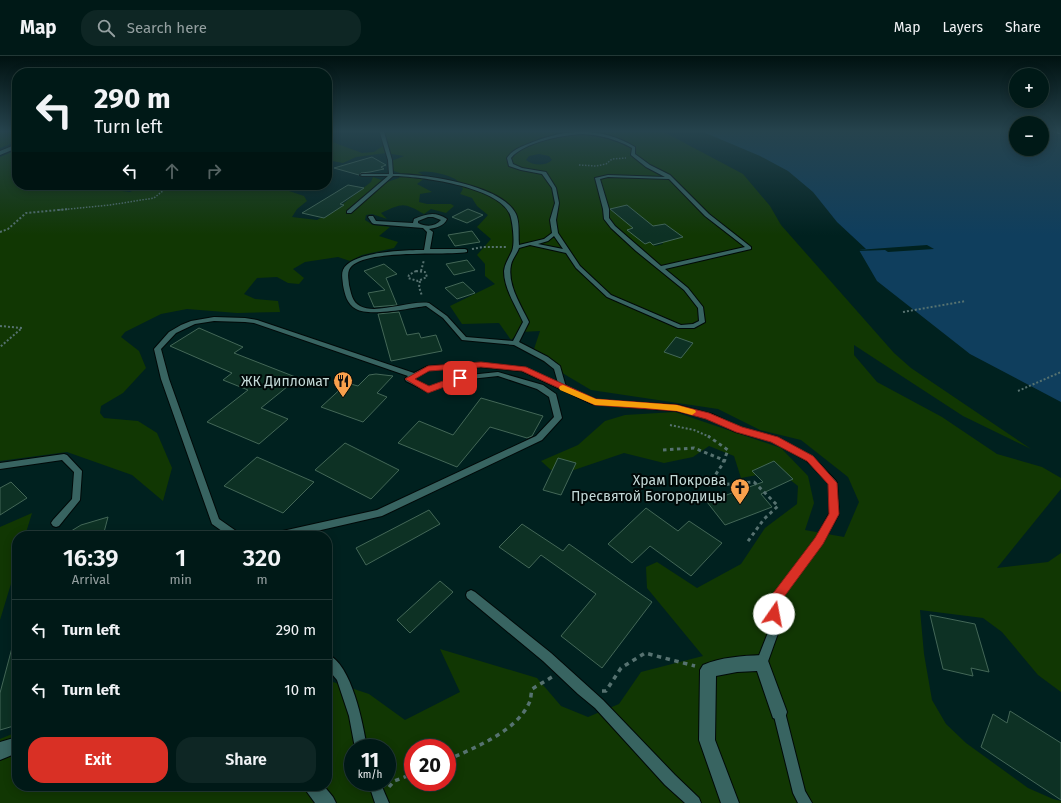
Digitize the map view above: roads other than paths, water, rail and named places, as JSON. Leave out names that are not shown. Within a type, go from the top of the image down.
[{"type":"street","points":[[730,803],[707,740],[708,670],[737,664],[762,663],[779,712]]},
{"type":"street","points":[[0,751],[12,747]]},
{"type":"street","points":[[317,791],[327,803]]},
{"type":"lane","points":[[390,166],[391,176]]},
{"type":"lane","points":[[513,166],[521,170],[544,173],[554,188],[557,203],[553,220],[555,233],[578,267],[609,296],[680,327],[694,326],[702,322],[701,308],[686,289],[638,250],[606,218],[606,209],[597,178],[608,176],[670,178]]},
{"type":"lane","points":[[648,166],[670,178],[708,214],[749,248],[660,268]]},
{"type":"lane","points":[[362,176],[411,176],[448,181],[495,197],[506,203],[513,214],[516,247],[515,252],[508,263],[507,278],[526,322],[515,343]]},
{"type":"lane","points":[[349,212],[391,176]]},
{"type":"lane","points":[[419,226],[416,223],[416,220],[420,217],[434,215],[444,219],[444,222],[440,225],[425,228]]},
{"type":"lane","points":[[371,217],[374,222],[384,224],[406,223],[425,228],[430,232],[427,251]]},
{"type":"lane","points":[[516,247],[546,240],[555,233]]},
{"type":"lane","points":[[532,244],[568,252]]},
{"type":"lane","points":[[465,250],[375,255],[356,261],[347,267],[344,276],[348,287],[349,299],[358,308],[374,311],[427,304],[445,317],[464,339],[515,343],[546,360],[557,368],[563,388]]},
{"type":"lane","points":[[229,531],[215,521],[156,349],[174,332],[198,321],[232,318],[255,321],[414,376]]},
{"type":"lane","points":[[305,531],[379,513],[539,438],[558,418],[553,396],[540,387],[498,374],[460,378],[428,390],[409,379],[428,368],[481,365],[523,369],[595,402],[677,408],[709,416],[739,430],[774,439],[810,458],[832,483],[834,514],[819,541],[772,603],[776,625],[762,663]]},
{"type":"lane","points":[[0,466],[64,457],[78,471],[76,500],[56,523]]},
{"type":"lane","points":[[472,595],[547,657],[599,704],[670,780],[694,803]]},
{"type":"lane","points":[[332,665],[342,677],[355,716],[359,739]]},
{"type":"lane","points":[[779,712],[799,793],[805,803]]},
{"type":"water","points":[[778,166],[1061,166],[1061,402],[970,354],[877,281],[859,250],[866,249],[837,222],[813,192],[788,171]]},
{"type":"place","name":"ЖК Дипломат","points":[[343,398]]},
{"type":"place","name":"Храм Покрова Пресвятой Богородицы","points":[[740,505]]}]
